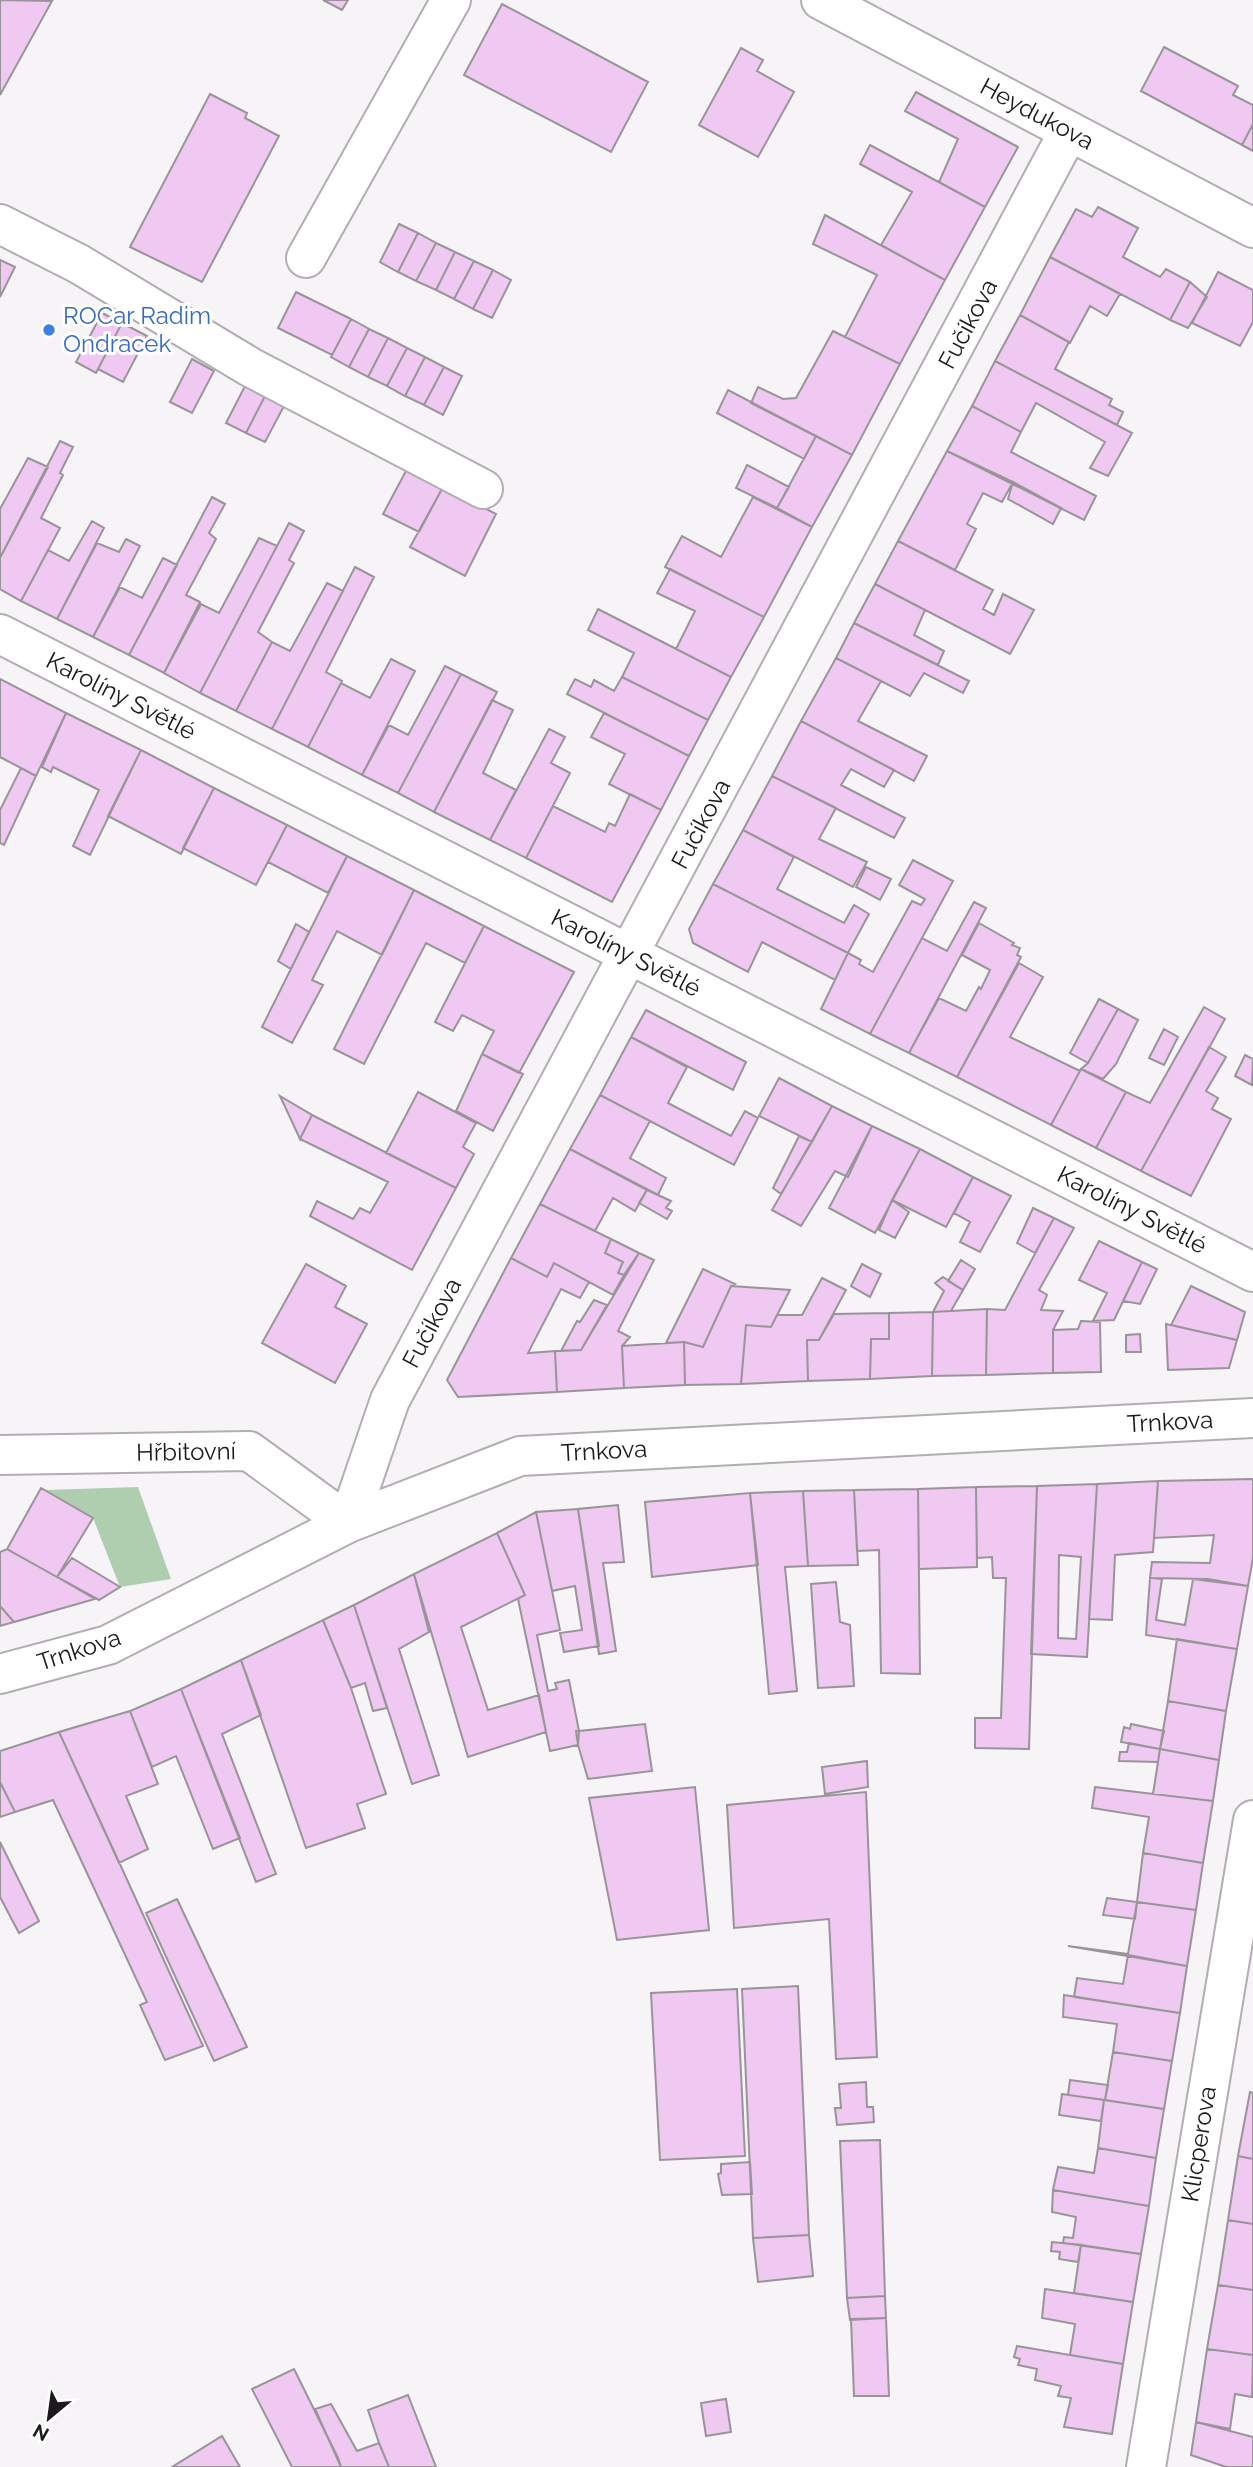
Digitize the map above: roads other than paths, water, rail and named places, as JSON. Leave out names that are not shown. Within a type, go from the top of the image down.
[{"type":"street","points":[[306,258],[451,0]]},
{"type":"street","name":"Heydukova","points":[[821,0],[1253,228]]},
{"type":"street","name":"Fučíkova","points":[[348,1523],[390,1400],[631,955],[1069,131]]},
{"type":"street","points":[[0,224],[79,264],[250,367],[483,489]]},
{"type":"street","name":"Karolíny Světlé","points":[[0,634],[1253,1272]]},
{"type":"street","name":"Trnkova","points":[[0,1675],[108,1645],[348,1523],[520,1455],[1253,1418]]},
{"type":"street","name":"Hřbitovní","points":[[0,1455],[249,1451],[348,1523]]},
{"type":"street","name":"Klicperova","points":[[1146,2467],[1253,1820]]},
{"type":"place","name":"ROCar Radim Ondracek","points":[[49,330]]}]
